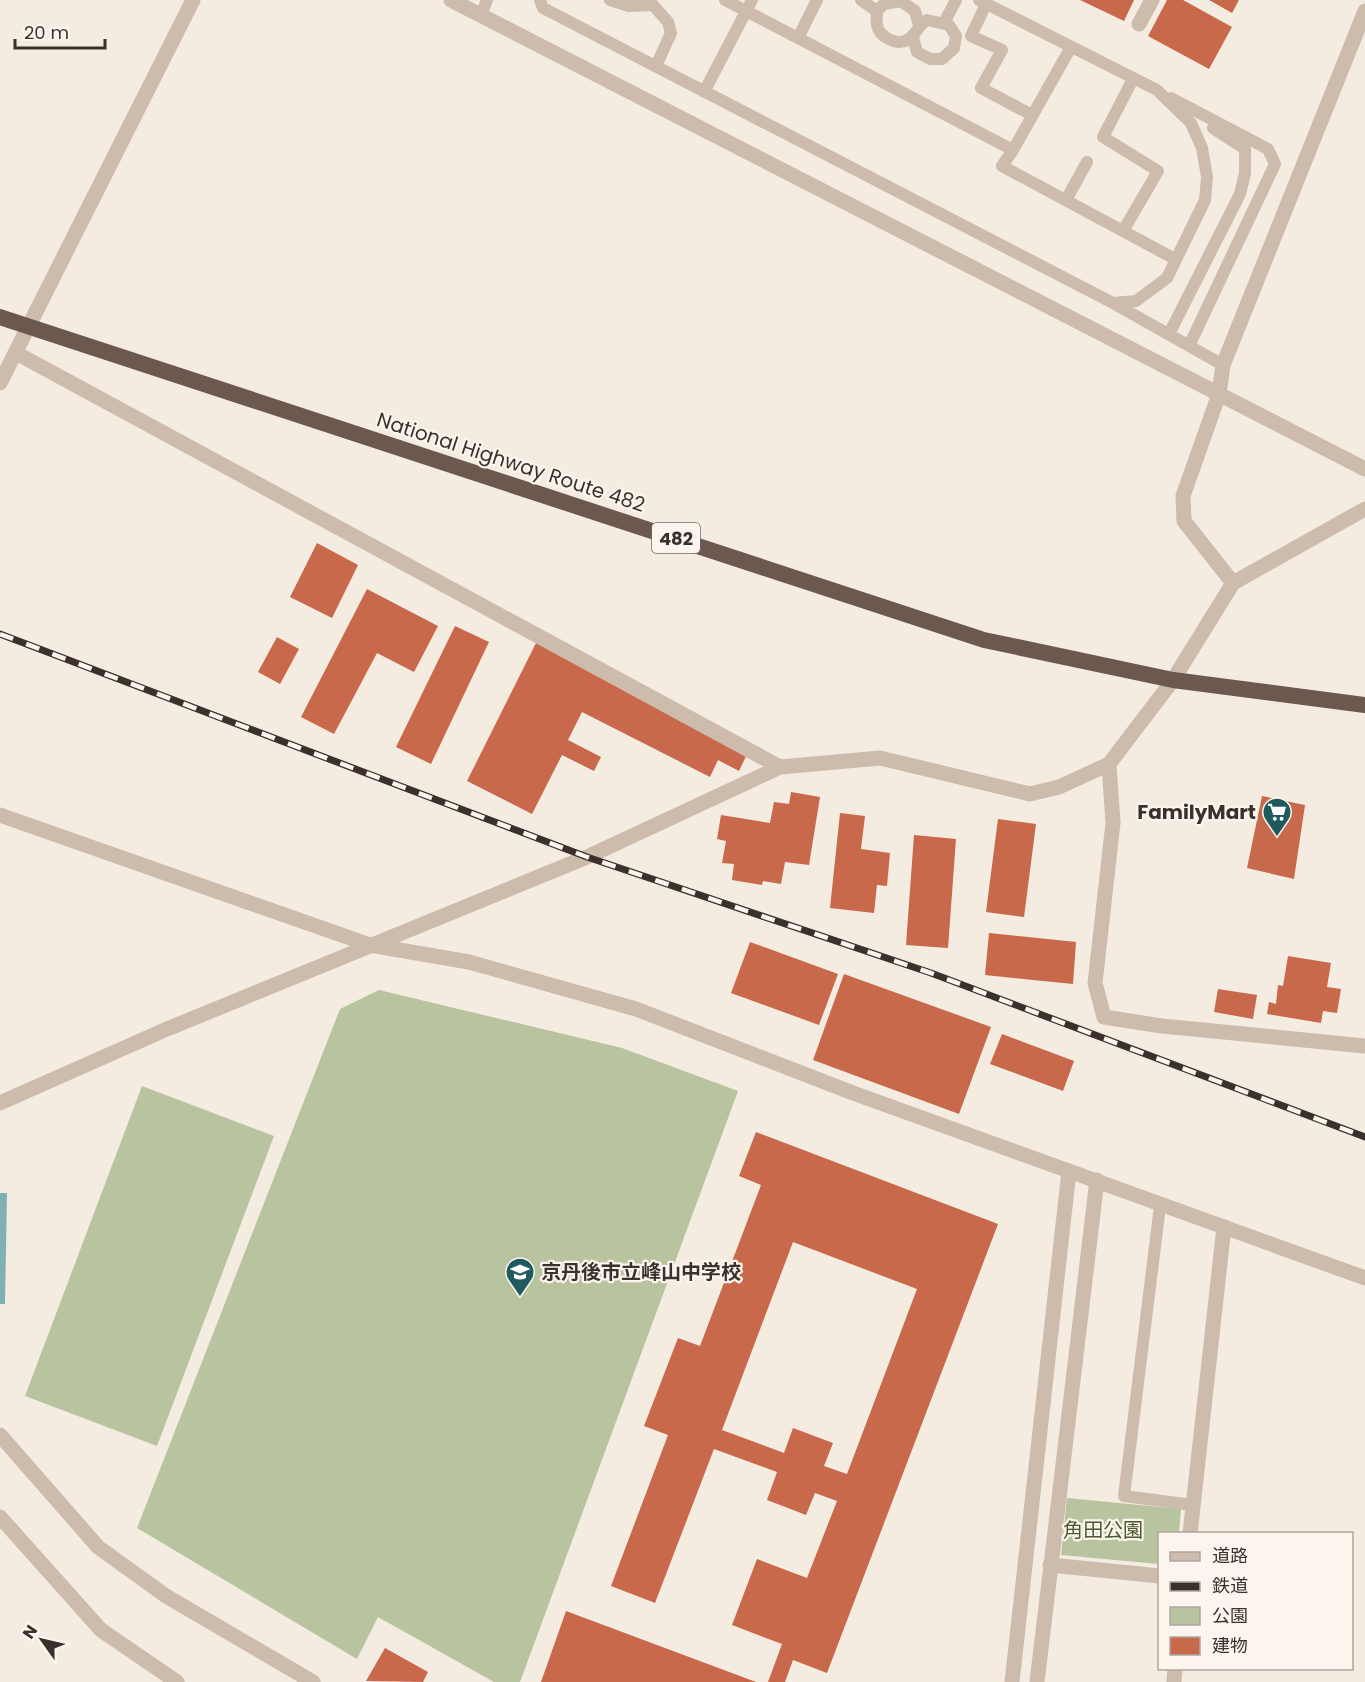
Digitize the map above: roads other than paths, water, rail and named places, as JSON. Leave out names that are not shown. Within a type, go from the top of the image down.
[{"type":"highway","name":"National Highway Route 482","points":[[0,317],[984,640],[1173,680],[1365,705]]},
{"type":"street","points":[[0,383],[193,0]]},
{"type":"street","points":[[451,0],[1365,469]]},
{"type":"street","points":[[1139,24],[1152,0]]},
{"type":"street","points":[[1233,583],[1184,521],[1183,496],[1220,394],[1223,364],[1365,11]]},
{"type":"street","points":[[16,353],[780,767]]},
{"type":"street","points":[[0,1103],[168,1029],[587,857],[780,767],[880,758],[1030,794],[1059,787],[1109,764],[1173,680],[1233,583],[1365,509]]},
{"type":"street","points":[[1109,764],[1113,823],[1095,983],[1104,1017],[1162,1026],[1365,1046]]},
{"type":"street","points":[[0,815],[370,945],[469,962],[636,1009],[853,1093],[1069,1172],[1097,1180],[1160,1206],[1365,1278]]},
{"type":"street","points":[[1011,1682],[1069,1172]]},
{"type":"street","points":[[1037,1682],[1097,1180]]},
{"type":"street","points":[[1190,1532],[1224,1227]]},
{"type":"street","points":[[0,1435],[98,1547],[166,1596],[313,1682]]},
{"type":"street","points":[[0,1517],[101,1630],[177,1682]]},
{"type":"street","points":[[1050,1564],[1158,1576]]},
{"type":"lane","points":[[481,15],[487,0]]},
{"type":"lane","points":[[540,0],[543,8],[1113,303],[1223,364]]},
{"type":"lane","points":[[610,0],[629,6],[653,5],[663,14],[671,33],[656,66]]},
{"type":"lane","points":[[725,0],[749,5],[798,38],[1013,150]]},
{"type":"lane","points":[[798,38],[817,0]]},
{"type":"lane","points":[[861,0],[877,11]]},
{"type":"lane","points":[[944,23],[956,0]]},
{"type":"lane","points":[[913,37],[917,52],[930,59],[942,59],[954,48],[956,36],[949,25],[927,20],[919,25],[913,37],[906,42],[896,42],[885,36],[876,24],[877,11],[884,4],[901,1],[915,11],[919,25]]},
{"type":"lane","points":[[1032,115],[981,88],[1002,50],[971,36],[983,2],[1268,149],[1275,164],[1190,346]]},
{"type":"lane","points":[[704,92],[749,5]]},
{"type":"lane","points":[[1071,47],[1002,166],[1175,259]]},
{"type":"lane","points":[[1123,231],[1158,171],[1103,138],[1134,79]]},
{"type":"lane","points":[[1113,303],[1136,301],[1167,278],[1205,200],[1207,177],[1202,148],[1191,123],[1157,90]]},
{"type":"lane","points":[[1157,90],[1245,149],[1245,173],[1240,194],[1168,334]]},
{"type":"lane","points":[[1066,200],[1088,162]]},
{"type":"lane","points":[[1160,1206],[1124,1496],[1193,1505]]},
{"type":"water","points":[[0,1193],[7,1193],[5,1304],[0,1304]]},
{"type":"railway","points":[[0,634],[587,857],[931,973],[1365,1137]]},
{"type":"place","name":"FamilyMart","points":[[1277,838]]},
{"type":"place","name":"京丹後市立峰山中学校","points":[[520,1298]]},
{"type":"park label","name":"角田公園","points":[[1103,1530]]}]
